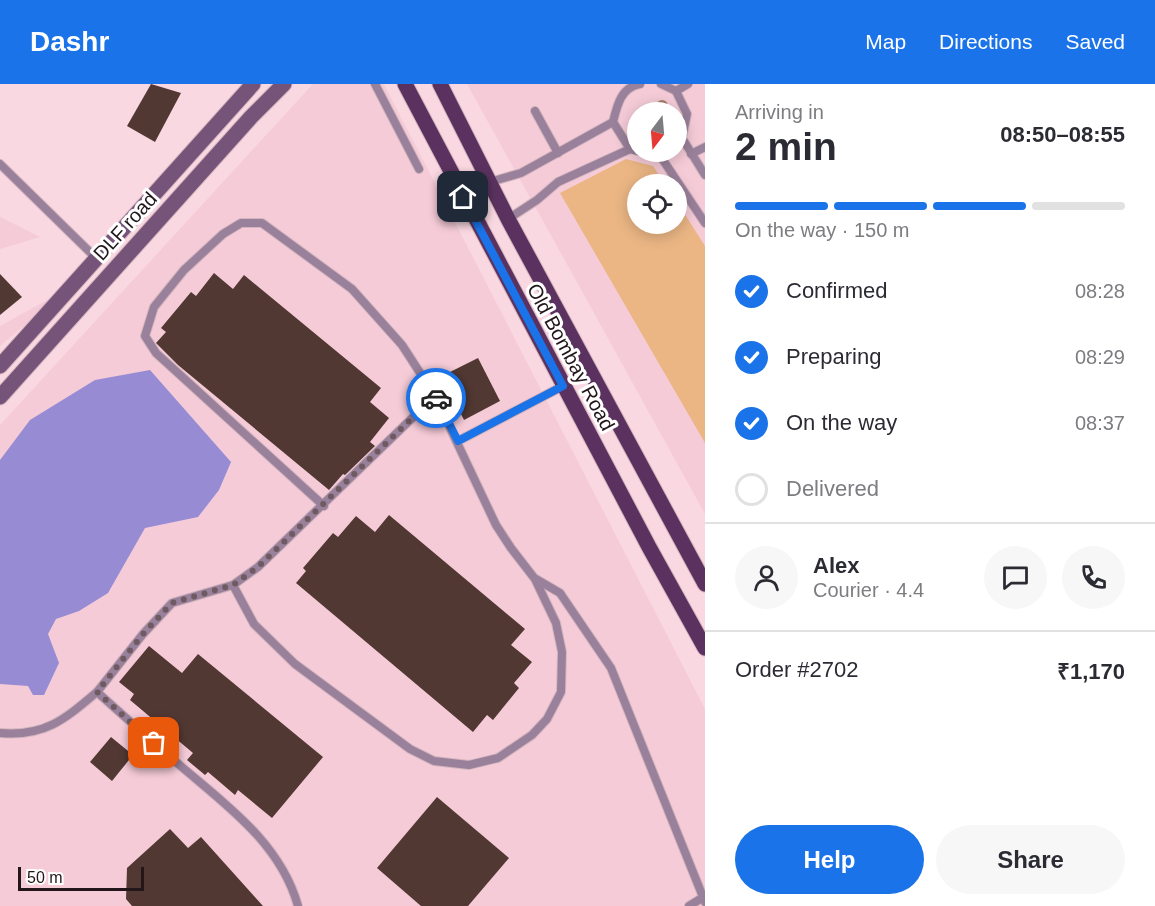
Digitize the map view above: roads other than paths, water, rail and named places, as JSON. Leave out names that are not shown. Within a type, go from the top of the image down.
[{"type":"main road","points":[[0,366],[253,84]]},
{"type":"main road","name":"DLF road","points":[[0,397],[250,117],[284,84]]},
{"type":"main road","name":"Old Bombay Road","points":[[405,84],[563,386],[705,648]]},
{"type":"main road","name":"Old Bombay Road","points":[[440,84],[508,219],[705,584]]},
{"type":"lane","points":[[375,84],[419,169]]},
{"type":"lane","points":[[627,140],[614,122],[618,100],[634,85],[640,84]]},
{"type":"lane","points":[[661,84],[676,91],[681,102]]},
{"type":"lane","points":[[676,91],[688,84]]},
{"type":"lane","points":[[535,111],[558,153]]},
{"type":"lane","points":[[490,182],[521,173],[614,122]]},
{"type":"lane","points":[[692,154],[705,147]]},
{"type":"lane","points":[[687,149],[705,175]]},
{"type":"lane","points":[[508,219],[537,200],[558,182],[627,153]]},
{"type":"lane","points":[[667,162],[705,223]]},
{"type":"lane","points":[[0,164],[96,258]]},
{"type":"lane","points":[[233,585],[255,624],[295,664],[410,748],[434,761],[469,765],[498,758],[532,735],[547,719],[561,692],[562,652],[556,623],[535,579],[496,525],[435,396],[402,345],[352,289],[262,223],[241,223],[223,234],[184,270],[154,307],[145,336],[156,353],[324,506]]},
{"type":"lane","points":[[458,441],[563,386]]},
{"type":"lane","points":[[0,733],[49,729],[72,714],[97,692],[143,634],[172,603],[233,585],[274,554],[435,396]]},
{"type":"lane","points":[[535,579],[560,593],[611,668],[704,900],[689,906]]},
{"type":"lane","points":[[97,692],[248,824],[271,850],[294,892],[298,906]]}]
